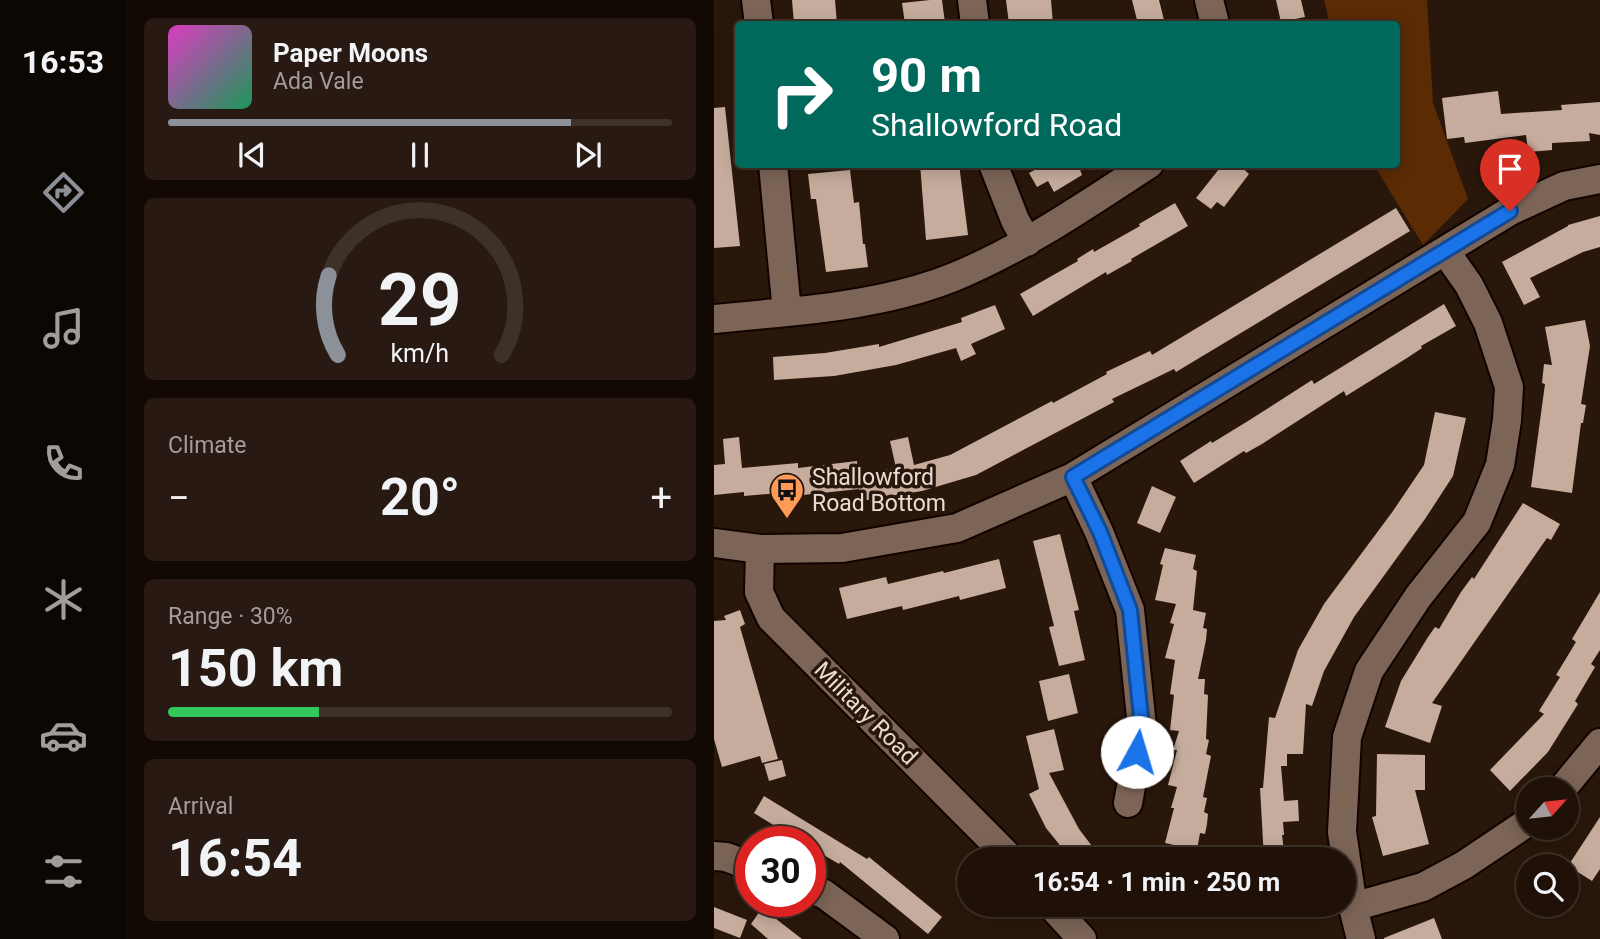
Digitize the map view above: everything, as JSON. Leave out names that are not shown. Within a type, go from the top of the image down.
[{"type":"street","points":[[756,0],[759,21]]},
{"type":"street","points":[[972,0],[975,21]]},
{"type":"street","points":[[1209,0],[1213,21]]},
{"type":"street","points":[[773,168],[787,312]]},
{"type":"street","points":[[995,168],[1015,220],[1027,242]]},
{"type":"street","points":[[714,319],[825,308],[904,292],[953,277],[1027,242],[1143,168]]},
{"type":"street","points":[[714,543],[760,549],[842,548],[957,528],[1073,477],[1510,211],[1564,186],[1600,179]]},
{"type":"street","points":[[1344,847],[1342,832],[1347,737],[1369,671],[1418,597],[1477,522],[1500,465],[1509,387],[1488,323],[1469,285],[1445,251]]},
{"type":"street","points":[[1073,477],[1100,532],[1130,610],[1142,727],[1128,803]]},
{"type":"street","name":"Military Road","points":[[760,549],[759,592],[771,618],[999,847]]},
{"type":"street","points":[[1572,777],[1600,743]]},
{"type":"street","points":[[1356,905],[1423,887],[1464,865],[1516,830]]},
{"type":"street","points":[[714,856],[735,860]]},
{"type":"street","points":[[826,895],[885,939]]},
{"type":"street","points":[[1062,917],[1082,939]]},
{"type":"street","points":[[1356,917],[1361,939]]},
{"type":"shaded area","points":[[1324,0],[1427,0],[1433,103],[1468,199],[1423,245],[1376,168],[1400,168],[1400,21],[1329,21]]},
{"type":"building","points":[[792,0],[835,0],[837,21],[794,21]]},
{"type":"building","points":[[942,0],[945,21],[905,21],[902,3]]},
{"type":"building","points":[[1006,0],[1051,0],[1053,21],[1009,21]]},
{"type":"building","points":[[1132,0],[1159,0],[1164,21],[1137,21]]},
{"type":"building","points":[[1276,0],[1301,0],[1305,17],[1281,21]]},
{"type":"building","points":[[1498,91],[1501,114],[1562,110],[1561,105],[1600,102],[1600,135],[1589,133],[1590,141],[1552,143],[1552,150],[1528,152],[1526,135],[1465,143],[1464,137],[1447,139],[1442,98]]},
{"type":"building","points":[[725,107],[740,246],[714,248],[714,108]]},
{"type":"building","points":[[920,168],[960,168],[968,235],[926,240]]},
{"type":"building","points":[[1038,168],[1079,168],[1082,175],[1054,192],[1048,181],[1037,187],[1029,173]]},
{"type":"building","points":[[1220,168],[1242,168],[1249,174],[1224,207],[1217,202],[1211,209],[1196,198]]},
{"type":"building","points":[[850,170],[854,203],[859,202],[868,267],[826,272],[816,199],[811,199],[808,174]]},
{"type":"building","points":[[1175,203],[1188,226],[1131,259],[1132,261],[1107,275],[1106,272],[1033,316],[1020,294],[1078,261],[1077,259],[1093,249],[1094,252],[1140,226],[1139,224]]},
{"type":"building","points":[[1396,208],[1410,231],[1176,372],[1174,369],[1112,399],[1114,402],[976,475],[922,491],[861,501],[859,489],[803,495],[802,491],[744,496],[744,492],[714,495],[714,465],[725,464],[723,439],[739,437],[742,468],[798,463],[798,468],[857,461],[858,474],[896,468],[890,441],[908,437],[914,465],[950,455],[1052,401],[1053,403],[1107,374],[1106,372],[1150,351],[1152,355]]},
{"type":"building","points":[[1600,216],[1600,247],[1583,252],[1530,278],[1540,297],[1524,305],[1502,262],[1568,225]]},
{"type":"building","points":[[1444,304],[1456,326],[1346,396],[1344,391],[1262,444],[1246,453],[1244,451],[1194,483],[1180,461],[1312,380],[1314,384]]},
{"type":"building","points":[[995,305],[1005,329],[971,344],[976,354],[961,361],[956,348],[896,365],[834,376],[774,380],[773,357],[825,353],[879,344],[879,347],[962,322],[961,318]]},
{"type":"building","points":[[1585,320],[1590,346],[1581,404],[1586,405],[1581,423],[1572,493],[1531,487],[1545,384],[1542,383],[1544,364],[1552,365],[1545,327]]},
{"type":"building","points":[[1435,412],[1466,418],[1453,476],[1354,617],[1324,671],[1312,706],[1306,704],[1303,754],[1287,754],[1287,766],[1281,766],[1284,801],[1298,800],[1299,821],[1283,822],[1284,847],[1263,847],[1260,788],[1263,788],[1269,717],[1275,718],[1298,650],[1324,604],[1424,465]]},
{"type":"building","points":[[1152,486],[1176,497],[1160,533],[1137,523]]},
{"type":"building","points":[[1523,503],[1560,524],[1551,540],[1547,538],[1432,703],[1442,706],[1430,743],[1385,727],[1401,681],[1428,637],[1435,627],[1439,629],[1461,592],[1472,577],[1474,579]]},
{"type":"building","points":[[1060,534],[1079,610],[1074,611],[1085,660],[1059,666],[1049,627],[1054,626],[1033,541]]},
{"type":"building","points":[[1165,548],[1196,555],[1193,569],[1197,571],[1193,610],[1206,613],[1203,628],[1207,629],[1206,640],[1198,679],[1205,679],[1204,694],[1208,695],[1206,739],[1209,740],[1206,754],[1211,756],[1203,797],[1207,798],[1204,812],[1208,814],[1207,824],[1205,834],[1200,833],[1198,847],[1165,843],[1177,787],[1168,785],[1179,731],[1170,730],[1174,695],[1170,694],[1175,660],[1165,658],[1176,604],[1155,600],[1163,565],[1160,564]]},
{"type":"building","points":[[999,559],[1006,588],[960,600],[959,596],[903,610],[902,606],[847,619],[839,588],[886,577],[888,584]]},
{"type":"building","points":[[1600,592],[1600,650],[1591,664],[1595,667],[1575,701],[1578,704],[1548,752],[1524,777],[1516,777],[1516,785],[1510,791],[1490,770],[1544,714],[1539,711],[1560,677],[1556,675],[1576,642],[1572,639]]},
{"type":"building","points":[[740,610],[745,624],[740,627],[778,759],[762,763],[760,756],[722,767],[714,739],[714,621],[726,620],[724,616]]},
{"type":"building","points":[[1069,674],[1078,713],[1048,721],[1039,681]]},
{"type":"building","points":[[1054,729],[1064,770],[1049,773],[1079,829],[1093,847],[1061,847],[1046,828],[1029,794],[1039,789],[1026,736]]},
{"type":"building","points":[[1377,754],[1425,755],[1425,790],[1415,790],[1429,844],[1383,856],[1372,817],[1376,816]]},
{"type":"building","points":[[782,760],[786,776],[769,781],[764,764]]},
{"type":"building","points":[[764,796],[813,826],[775,826],[754,813]]},
{"type":"building","points":[[1600,817],[1600,869],[1592,881],[1579,873],[1579,854],[1576,854]]},
{"type":"building","points":[[826,834],[867,859],[869,857],[942,917],[928,934],[840,862],[839,864],[826,856]]},
{"type":"building","points":[[714,907],[747,920],[740,938],[714,928]]},
{"type":"building","points":[[756,917],[774,917],[802,939],[768,939],[751,924]]},
{"type":"building","points":[[1434,918],[1442,939],[1384,939],[1384,938]]},
{"type":"place","name":"Shallowford Road Bottom","points":[[787,520]]},
{"type":"route","points":[[1137,752],[1142,727],[1130,610],[1100,532],[1073,477],[1510,211]]}]
